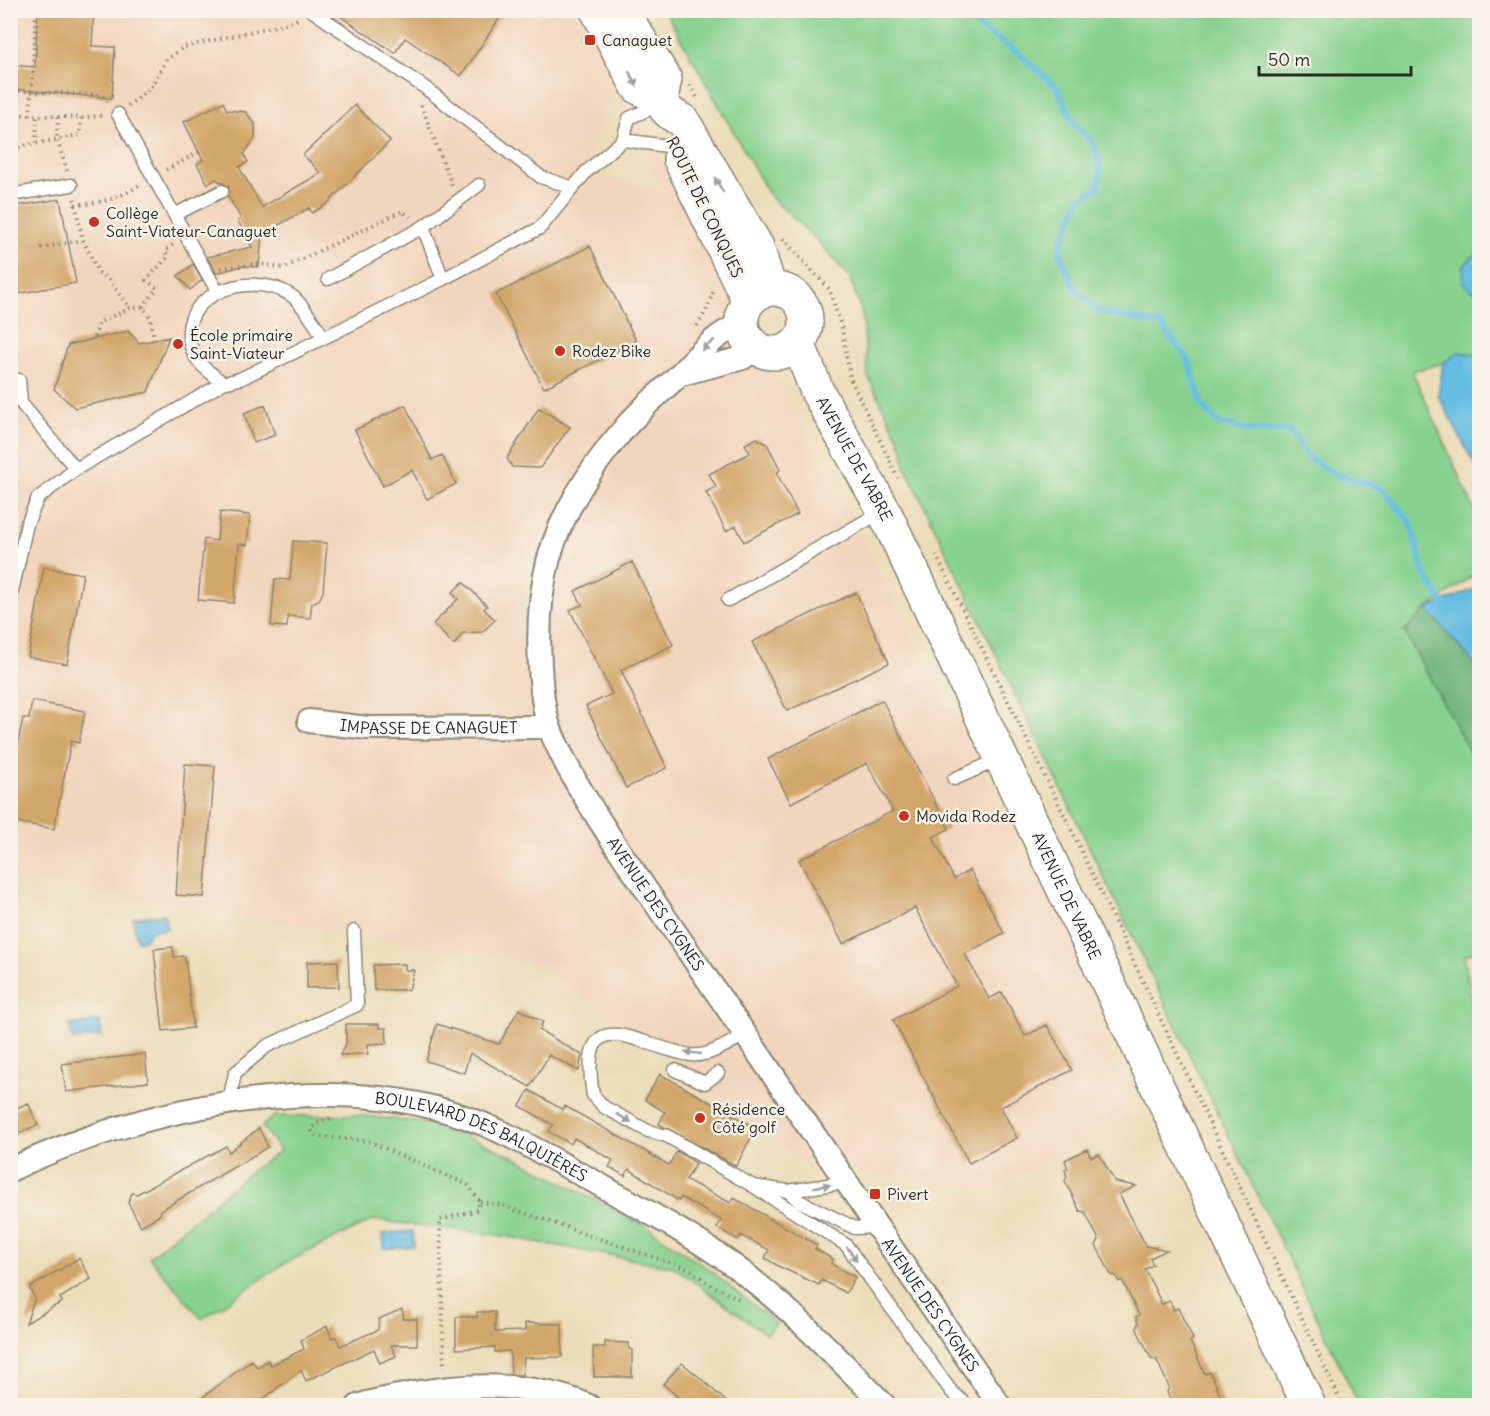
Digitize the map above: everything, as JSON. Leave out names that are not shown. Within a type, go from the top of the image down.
[{"type":"main road","name":"ROUTE DE CONQUES","points":[[597,10],[638,87],[683,122],[757,247],[765,327]]},
{"type":"main road","name":"ROUTE DE CONQUES","points":[[621,10],[665,79],[665,123],[765,327]]},
{"type":"main road","name":"AVENUE DE VABRE","points":[[765,327],[817,391],[884,511],[1309,1406]]},
{"type":"street","name":"AVENUE DES CYGNES","points":[[765,327],[730,328],[701,351],[681,374],[645,405],[611,444],[566,514],[549,558],[538,636],[541,677],[549,726],[572,777],[606,831],[1000,1406]]},
{"type":"street","name":"AVENUE DES CYGNES","points":[[681,374],[743,358],[765,327]]},
{"type":"street","name":"IMPASSE DE CANAGUET","points":[[309,721],[368,728],[549,726]]},
{"type":"street","name":"BOULEVARD DES BALQUIÈRES","points":[[10,1170],[69,1143],[140,1120],[229,1102],[333,1097],[382,1099],[464,1117],[507,1135],[689,1234],[739,1269],[814,1336],[885,1406]]},
{"type":"street","points":[[358,1406],[444,1387],[515,1387],[575,1399],[590,1406]]},
{"type":"lane","points":[[306,14],[424,87],[541,177],[573,188]]},
{"type":"lane","points":[[10,600],[27,524],[38,498],[76,470],[223,383],[240,379],[323,336],[443,279],[540,228],[586,172],[623,140],[629,118],[664,105]]},
{"type":"lane","points":[[118,114],[176,214],[217,291]]},
{"type":"lane","points":[[623,140],[675,147]]},
{"type":"lane","points":[[10,195],[71,185]]},
{"type":"lane","points":[[328,279],[423,226],[479,185]]},
{"type":"lane","points":[[176,214],[222,191]]},
{"type":"lane","points":[[423,226],[443,279]]},
{"type":"lane","points":[[223,383],[196,359],[189,332],[194,313],[217,291],[249,284],[261,284],[278,289],[294,297],[323,336]]},
{"type":"lane","points":[[20,380],[21,403],[76,470]]},
{"type":"lane","points":[[728,600],[884,511]]},
{"type":"lane","points":[[954,779],[1001,759]]},
{"type":"lane","points":[[229,1102],[235,1072],[267,1046],[357,1005],[354,931]]},
{"type":"lane","points":[[746,1034],[707,1054],[690,1055],[623,1034],[610,1035],[600,1040],[590,1054],[593,1095],[604,1107],[648,1131],[667,1136],[753,1186],[846,1245],[951,1390],[968,1406]]},
{"type":"lane","points":[[675,1070],[705,1083],[718,1072]]},
{"type":"lane","points":[[753,1186],[788,1191],[847,1182]]},
{"type":"lane","points":[[788,1191],[799,1201],[855,1228],[878,1227]]},
{"type":"path","points":[[30,115],[36,10]]},
{"type":"path","points":[[81,118],[80,135],[18,147],[10,117],[30,115],[81,118],[118,114],[150,88],[167,59],[183,47],[293,22],[306,14]]},
{"type":"path","points":[[424,87],[419,99],[458,201]]},
{"type":"path","points":[[13,91],[101,95],[118,114]]},
{"type":"path","points":[[36,143],[37,116]]},
{"type":"path","points":[[58,117],[57,139],[71,185],[82,240],[98,272],[109,280],[130,308]]},
{"type":"path","points":[[207,274],[226,266],[259,264],[284,268],[402,211],[423,226]]},
{"type":"path","points":[[94,337],[100,322],[130,308],[143,307],[157,288],[146,280],[168,256],[165,251],[188,237]]},
{"type":"path","points":[[41,248],[82,240]]},
{"type":"path","points":[[691,335],[706,311],[714,287]]},
{"type":"path","points":[[143,307],[150,317],[154,338]]},
{"type":"path","points":[[314,1125],[311,1130],[316,1136],[368,1141],[468,1185],[480,1202],[501,1204],[691,1270],[709,1284],[748,1305]]},
{"type":"path","points":[[444,1387],[440,1220],[477,1210],[480,1202]]},
{"type":"shaded area","points":[[10,11],[579,11],[726,280],[1073,943],[1131,1118],[988,1191],[807,1165],[540,964],[11,878]],"holes":[[[613,90],[662,191],[586,172]]]},
{"type":"green space","points":[[665,11],[1479,11],[1479,355],[1459,352],[1443,363],[1412,371],[1479,520],[1479,571],[1427,609],[1404,631],[1479,769],[1479,949],[1464,956],[1480,1047],[1479,1405],[1359,1405],[904,464],[903,448],[868,376],[862,313],[850,278],[817,240],[770,196]]},
{"type":"green space","points":[[1427,609],[1479,669],[1479,769],[1404,631]]},
{"type":"green space","points":[[359,1115],[441,1125],[510,1155],[644,1225],[707,1268],[776,1323],[766,1334],[674,1267],[498,1235],[373,1220],[285,1263],[202,1319],[149,1257],[254,1169],[280,1151],[262,1126],[275,1116]]},
{"type":"water","points":[[1479,252],[1479,292],[1472,291],[1463,282],[1464,265]]},
{"type":"water","points":[[1459,352],[1479,355],[1479,473],[1438,395],[1443,363]]},
{"type":"water","points":[[1479,587],[1479,669],[1427,609]]},
{"type":"water","points":[[164,914],[167,929],[152,931],[144,940],[137,941],[133,918]]},
{"type":"water","points":[[100,1021],[102,1036],[72,1040],[70,1025]]},
{"type":"water","points":[[413,1231],[414,1246],[384,1249],[383,1234]]},
{"type":"building","points":[[38,10],[94,10],[92,46],[115,47],[112,98],[10,89],[10,65],[35,67]]},
{"type":"building","points":[[331,10],[505,10],[461,76],[405,38],[395,53]]},
{"type":"building","points":[[223,102],[227,110],[246,112],[255,124],[255,138],[244,154],[248,162],[239,167],[262,207],[321,173],[303,155],[355,105],[390,141],[326,205],[312,213],[309,208],[262,234],[259,267],[242,266],[216,273],[207,257],[252,247],[238,221],[241,219],[228,196],[229,187],[216,179],[208,184],[197,164],[203,160],[184,122]]},
{"type":"building","points":[[60,199],[76,283],[10,295],[10,207]]},
{"type":"building","points":[[590,246],[636,341],[544,388],[496,294]]},
{"type":"building","points":[[193,264],[202,280],[190,290],[178,276]]},
{"type":"building","points":[[128,331],[139,343],[169,337],[148,392],[75,408],[54,389],[68,345]]},
{"type":"building","points":[[265,405],[275,435],[254,443],[244,413]]},
{"type":"building","points":[[405,405],[432,460],[442,455],[456,484],[427,499],[412,470],[383,486],[355,430]]},
{"type":"building","points":[[539,408],[570,427],[540,468],[512,467],[507,458]]},
{"type":"building","points":[[757,438],[767,444],[780,469],[777,474],[798,514],[744,542],[736,526],[726,531],[706,492],[716,487],[709,474],[750,453],[745,444]]},
{"type":"building","points":[[220,512],[250,515],[247,545],[239,544],[234,603],[198,600],[204,539],[217,541]]},
{"type":"building","points":[[293,541],[327,543],[323,592],[319,600],[312,603],[310,618],[288,616],[287,627],[271,626],[275,579],[290,580]]},
{"type":"building","points":[[632,562],[673,645],[621,670],[667,768],[626,788],[586,706],[612,694],[570,610],[582,605],[575,591]]},
{"type":"building","points":[[44,567],[83,574],[67,664],[28,657]]},
{"type":"building","points":[[463,582],[487,606],[484,609],[495,620],[482,632],[463,633],[454,645],[433,624],[458,599],[452,593]]},
{"type":"building","points":[[856,592],[889,663],[787,711],[752,642]]},
{"type":"building","points":[[882,700],[949,829],[933,837],[954,879],[970,870],[1004,933],[965,954],[989,999],[1002,992],[1025,1036],[1047,1025],[1072,1070],[1001,1107],[1017,1138],[969,1163],[893,1020],[957,986],[915,908],[843,944],[799,860],[893,811],[867,763],[791,803],[768,759]]},
{"type":"building","points":[[32,701],[85,711],[79,743],[71,741],[54,829],[10,821],[10,780],[23,718],[29,719]]},
{"type":"building","points":[[185,764],[215,766],[204,897],[176,895]]},
{"type":"building","points":[[173,947],[174,957],[185,956],[193,1028],[163,1031],[154,949]]},
{"type":"building","points":[[338,961],[339,987],[307,988],[307,962]]},
{"type":"building","points":[[405,964],[405,970],[414,970],[409,990],[374,990],[373,965]]},
{"type":"building","points":[[519,1009],[543,1022],[539,1030],[582,1055],[579,1071],[549,1055],[530,1087],[470,1053],[464,1073],[426,1061],[437,1024],[499,1044]]},
{"type":"building","points":[[346,1024],[379,1024],[379,1028],[386,1028],[387,1043],[368,1044],[368,1054],[340,1055],[346,1044]]},
{"type":"building","points":[[145,1054],[148,1082],[66,1092],[62,1064]]},
{"type":"building","name":"Résidence Côté golf","points":[[660,1074],[756,1128],[736,1166],[659,1124],[665,1112],[645,1100]]},
{"type":"building","points":[[529,1090],[563,1110],[565,1106],[669,1165],[677,1151],[696,1163],[686,1180],[731,1203],[734,1198],[817,1245],[815,1249],[833,1259],[831,1264],[855,1277],[846,1293],[822,1280],[819,1285],[780,1267],[765,1258],[769,1250],[741,1235],[738,1240],[717,1228],[721,1220],[681,1197],[679,1201],[629,1169],[625,1176],[609,1167],[613,1160],[574,1138],[571,1144],[549,1132],[553,1125],[520,1106]]},
{"type":"building","points":[[28,1103],[38,1125],[10,1137],[10,1111]]},
{"type":"building","points":[[259,1128],[268,1147],[161,1210],[160,1215],[141,1226],[128,1203],[132,1193],[137,1194],[226,1146],[229,1152]]},
{"type":"building","points":[[1087,1149],[1091,1157],[1099,1154],[1115,1182],[1136,1186],[1119,1194],[1146,1246],[1167,1250],[1150,1258],[1153,1265],[1145,1269],[1162,1304],[1170,1301],[1174,1310],[1178,1308],[1193,1339],[1190,1341],[1205,1374],[1210,1372],[1225,1406],[1173,1406],[1167,1392],[1169,1387],[1160,1367],[1156,1359],[1151,1358],[1136,1328],[1138,1323],[1136,1317],[1139,1315],[1122,1280],[1119,1282],[1116,1276],[1111,1275],[1096,1245],[1099,1240],[1085,1212],[1080,1211],[1065,1181],[1067,1176],[1065,1170],[1068,1169],[1065,1160]]},
{"type":"building","points":[[79,1258],[91,1279],[60,1298],[62,1302],[26,1323],[35,1298],[29,1288]]},
{"type":"building","points":[[402,1309],[404,1319],[417,1319],[417,1345],[391,1345],[396,1356],[380,1363],[374,1349],[306,1381],[301,1370],[254,1406],[191,1406],[252,1360],[257,1367],[268,1360],[271,1365],[304,1349],[301,1340],[327,1326],[332,1338],[336,1337],[340,1346],[378,1330],[379,1319]]},
{"type":"building","points":[[477,1312],[495,1312],[495,1332],[525,1331],[525,1323],[562,1324],[562,1357],[524,1358],[522,1375],[511,1374],[510,1351],[495,1352],[495,1347],[456,1349],[456,1317],[477,1317]]},
{"type":"building","points":[[605,1342],[629,1343],[629,1349],[632,1350],[632,1377],[594,1377],[593,1347],[605,1347]]},
{"type":"building","points":[[682,1363],[731,1406],[673,1406],[679,1398],[663,1384]]},
{"type":"waterway","points":[[985,10],[979,16],[978,26],[1020,54],[1058,89],[1074,123],[1094,144],[1100,164],[1099,188],[1080,198],[1059,250],[1074,287],[1098,311],[1161,325],[1188,359],[1202,405],[1218,423],[1253,430],[1291,431],[1309,458],[1335,474],[1382,488],[1411,523],[1424,573],[1443,603],[1450,607]]},
{"type":"waterway","points":[[1480,966],[1474,971],[1480,986]]},
{"type":"place","name":"Canaguet","points":[[590,40]]},
{"type":"place","name":"Collège Saint-Viateur-Canaguet","points":[[94,222]]},
{"type":"place","name":"École primaire Saint-Viateur","points":[[178,344]]},
{"type":"place","name":"Rodez Bike","points":[[560,351]]},
{"type":"place","name":"Movida Rodez","points":[[904,816]]},
{"type":"place","name":"Résidence Côté golf","points":[[700,1118]]},
{"type":"place","name":"Pivert","points":[[875,1194]]}]
